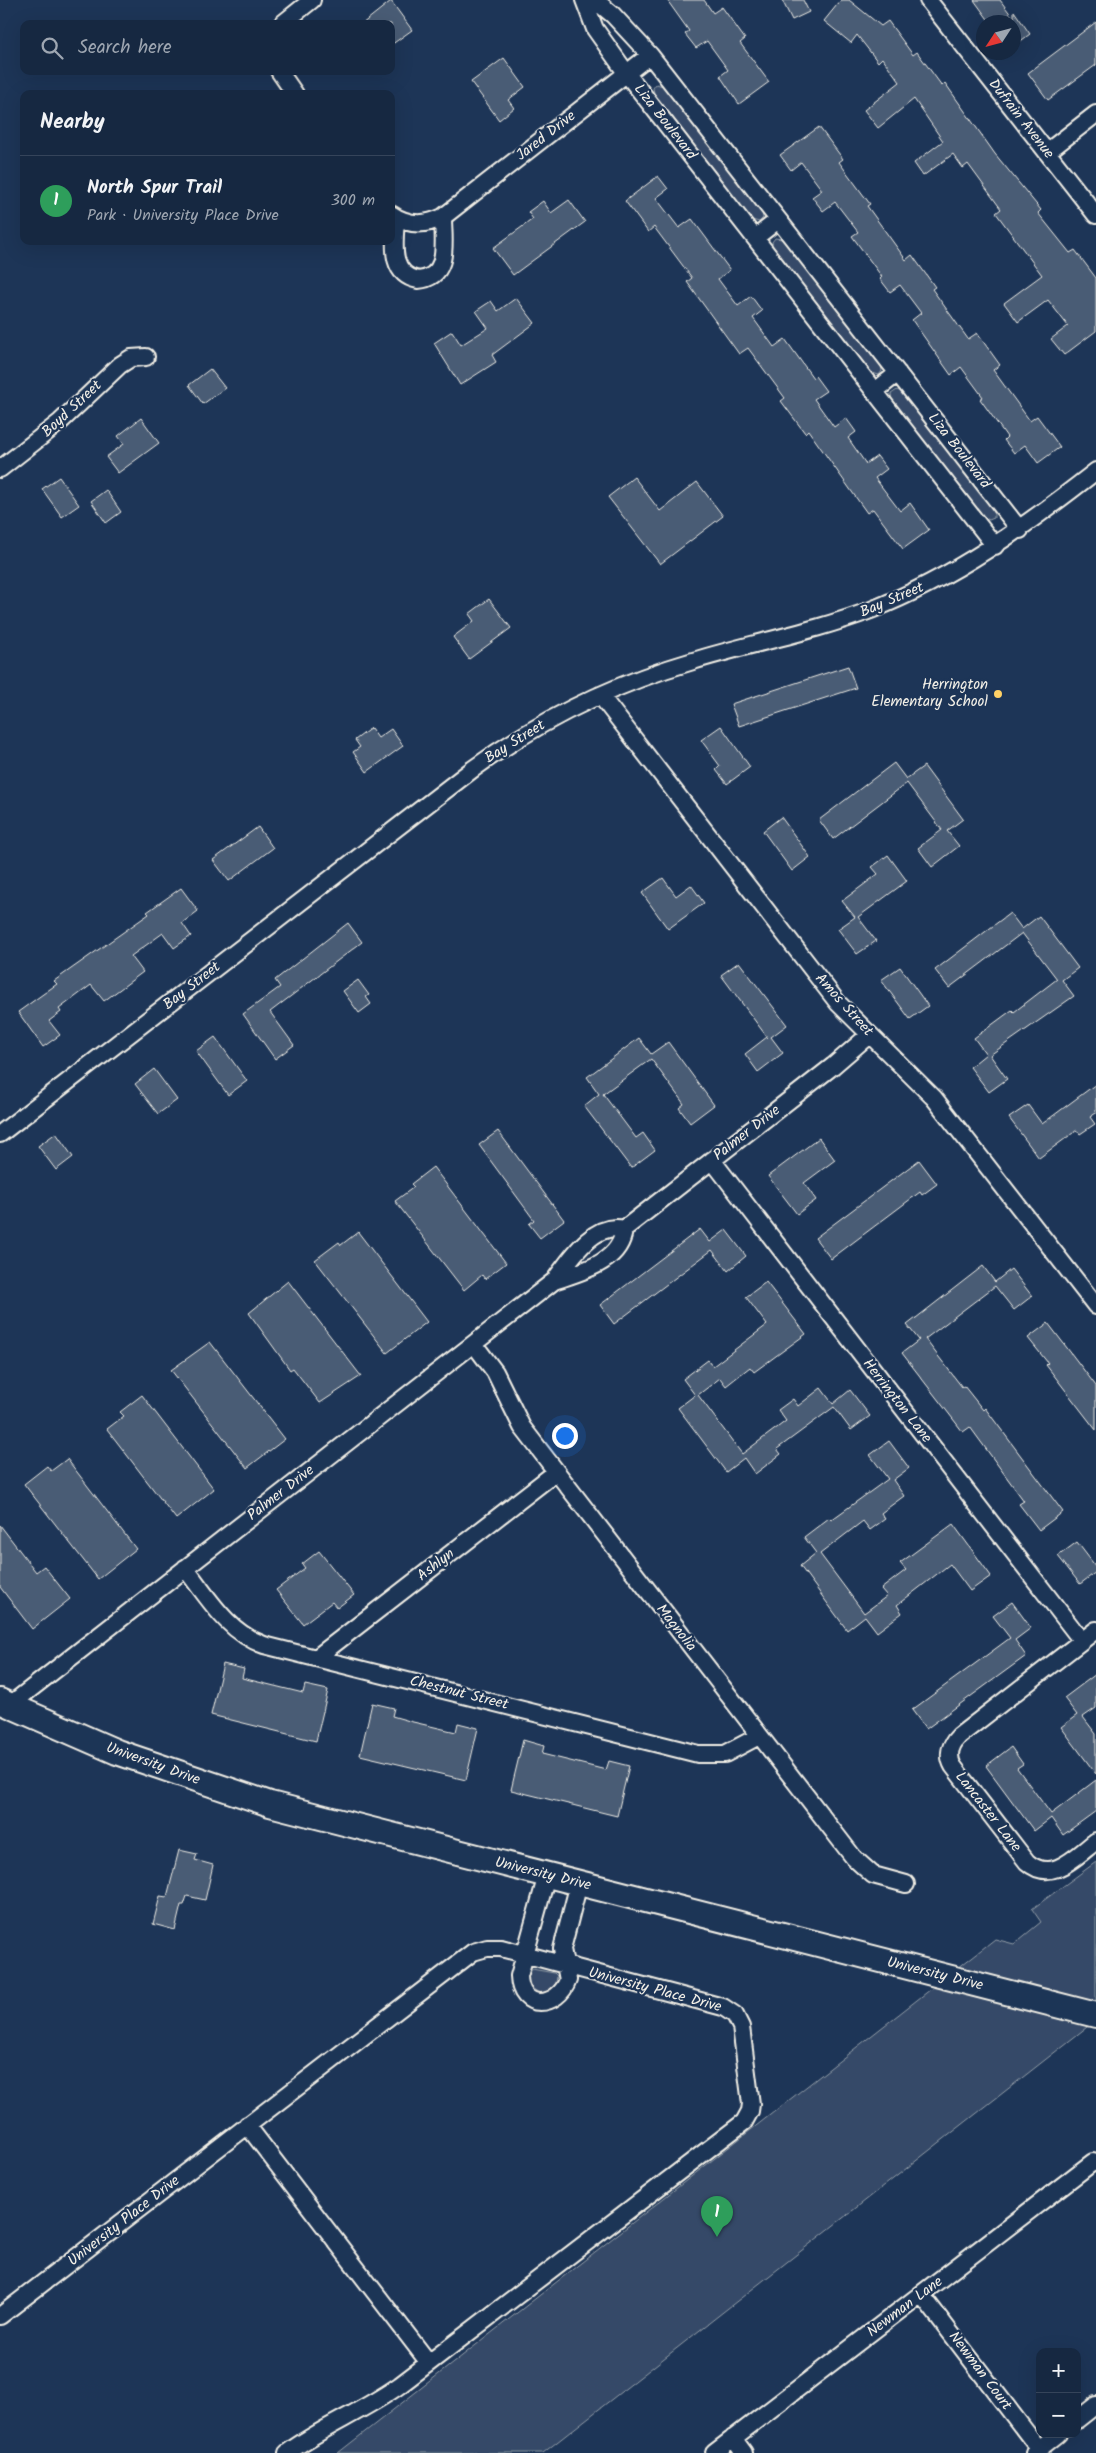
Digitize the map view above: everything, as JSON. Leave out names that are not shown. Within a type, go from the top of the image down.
[{"type":"main road","name":"University Drive","points":[[5,1703],[117,1752],[228,1791],[313,1816],[1096,2015]]},
{"type":"street","points":[[287,20],[312,0]]},
{"type":"street","name":"Liza Boulevard","points":[[584,0],[595,29],[627,74],[995,546]]},
{"type":"street","name":"Liza Boulevard","points":[[595,0],[613,15],[650,55],[1020,530]]},
{"type":"street","name":"Dufrain Avenue","points":[[928,0],[1096,215]]},
{"type":"street","name":"Jared Drive","points":[[395,216],[419,224],[443,217],[650,55]]},
{"type":"street","points":[[281,75],[292,90]]},
{"type":"street","points":[[1047,152],[1096,114]]},
{"type":"street","name":"Jared Drive","points":[[395,238],[396,261],[402,273],[418,280],[435,274],[442,264],[443,217]]},
{"type":"street","points":[[755,238],[778,220]]},
{"type":"street","name":"Boyd Street","points":[[0,469],[60,422],[120,365],[131,358],[146,357]]},
{"type":"street","points":[[875,391],[898,373]]},
{"type":"street","name":"Bay Street","points":[[0,1134],[473,769],[540,725],[600,695],[685,663],[829,625],[865,612],[933,582],[1020,530],[1096,471]]},
{"type":"street","name":"Amos Street","points":[[600,695],[838,1003],[869,1035],[904,1065],[934,1098],[1096,1306]]},
{"type":"street","name":"Palmer Drive","points":[[554,1282],[588,1270],[599,1263],[620,1245],[624,1229],[834,1066],[869,1035]]},
{"type":"street","name":"Herrington Lane","points":[[712,1160],[1082,1641]]},
{"type":"street","name":"Palmer Drive","points":[[5,1703],[185,1568],[554,1282],[575,1252],[595,1236],[608,1229],[624,1229]]},
{"type":"street","name":"Magnolia","points":[[474,1344],[495,1372],[518,1423],[859,1865],[881,1878],[906,1884]]},
{"type":"street","name":"Ashlyn","points":[[316,1658],[556,1472]]},
{"type":"street","name":"Chestnut Street","points":[[185,1568],[226,1621],[244,1636],[264,1645],[698,1754],[725,1754],[759,1736]]},
{"type":"street","name":"Lancaster Lane","points":[[1096,1630],[956,1739],[951,1746],[950,1758],[953,1766],[1027,1862],[1035,1868],[1048,1871],[1061,1868],[1096,1841]]},
{"type":"street","points":[[547,1875],[519,1972],[520,1984],[535,2003],[546,2002],[565,1987],[568,1980],[562,1949],[579,1883]]},
{"type":"street","name":"University Place Drive","points":[[0,2316],[470,1954],[492,1948],[525,1955],[723,2007],[732,2013],[741,2027],[750,2111],[739,2127],[371,2405],[317,2434],[287,2453]]},
{"type":"street","points":[[247,2125],[429,2363]]},
{"type":"street","name":"Newman Lane","points":[[714,2453],[1093,2162],[1096,2163]]},
{"type":"street","name":"Newman Court","points":[[921,2294],[1036,2451]]},
{"type":"street","points":[[1081,2417],[1096,2405]]},
{"type":"street","points":[[733,2438],[744,2453]]},
{"type":"street","points":[[1036,2451],[1053,2438]]},
{"type":"shaded area","points":[[656,84],[663,86],[762,213],[763,218],[759,222],[752,220],[654,93],[653,88]]},
{"type":"shaded area","points":[[775,238],[782,239],[881,366],[882,371],[879,375],[872,373],[773,247],[772,242]]},
{"type":"shaded area","points":[[897,390],[902,392],[994,510],[994,518],[989,520],[984,517],[892,400],[891,394]]},
{"type":"shaded area","points":[[1096,1862],[1096,2020],[543,2453],[338,2453],[995,1939],[1014,1944],[1041,1922],[1032,1909]]},
{"type":"shaded area","points":[[532,1969],[554,1973],[557,1976],[556,1983],[547,1992],[539,1993],[529,1986],[527,1978]]},
{"type":"building","points":[[667,0],[704,0],[713,13],[722,7],[745,39],[740,43],[769,82],[739,104],[720,76],[728,70],[707,41],[696,48],[685,34],[689,31]]},
{"type":"building","points":[[782,0],[803,0],[809,12],[792,20]]},
{"type":"building","points":[[841,0],[849,0],[881,26],[888,21],[913,55],[917,52],[942,86],[945,83],[995,154],[1041,210],[1038,213],[1070,253],[1075,250],[1096,278],[1096,331],[1064,355],[1051,339],[1068,326],[1048,300],[1018,322],[1004,303],[1042,275],[996,213],[1001,209],[968,164],[963,168],[953,154],[923,176],[914,163],[943,141],[914,99],[878,128],[864,110],[900,82],[882,58],[878,62],[857,35],[851,43],[824,21]]},
{"type":"building","points":[[974,0],[1000,0],[1011,15],[985,15]]},
{"type":"building","points":[[391,1],[412,30],[395,42],[395,20],[367,20]]},
{"type":"building","points":[[1021,21],[1030,34],[1021,41]]},
{"type":"building","points":[[1096,22],[1096,65],[1048,100],[1028,73]]},
{"type":"building","points":[[504,58],[525,87],[508,100],[514,108],[499,120],[471,82]]},
{"type":"building","points":[[819,127],[843,159],[839,162],[870,204],[867,206],[906,260],[912,255],[935,287],[932,289],[968,339],[977,333],[1000,365],[993,370],[1030,421],[1037,416],[1060,447],[1038,463],[1025,445],[1014,453],[1004,440],[1007,437],[980,399],[983,397],[961,367],[951,375],[912,320],[921,313],[900,285],[890,292],[880,279],[882,277],[852,236],[858,232],[835,202],[823,211],[812,197],[822,190],[801,162],[791,170],[780,155]]},
{"type":"building","points":[[658,176],[668,189],[656,198],[679,228],[692,219],[730,270],[718,279],[738,306],[751,296],[762,311],[753,318],[774,347],[785,339],[813,378],[815,376],[826,391],[814,399],[834,427],[846,418],[856,432],[848,438],[866,464],[877,456],[887,469],[875,478],[900,511],[910,503],[929,530],[903,549],[873,509],[867,513],[808,430],[805,433],[781,401],[785,398],[748,348],[739,354],[687,282],[692,278],[654,227],[648,232],[625,201]]},
{"type":"building","points":[[569,200],[585,222],[513,275],[493,248],[533,219],[528,212],[543,201],[551,213]]},
{"type":"building","points":[[516,298],[535,323],[492,355],[496,362],[460,385],[434,343],[452,331],[461,345],[488,328],[476,311],[491,301],[498,311]]},
{"type":"building","points":[[210,369],[225,388],[203,404],[189,385]]},
{"type":"building","points":[[141,418],[159,443],[118,473],[106,457],[124,444],[118,436]]},
{"type":"building","points":[[59,477],[79,505],[62,517],[42,489]]},
{"type":"building","points":[[634,477],[660,511],[697,482],[723,516],[660,564],[608,497]]},
{"type":"building","points":[[106,490],[121,512],[106,523],[91,501]]},
{"type":"building","points":[[489,599],[511,628],[469,659],[453,637],[474,621],[469,614]]},
{"type":"building","points":[[848,666],[856,688],[739,726],[731,704]]},
{"type":"building","points":[[721,726],[750,767],[727,784],[716,770],[720,766],[701,740]]},
{"type":"building","points":[[371,728],[378,738],[391,729],[403,746],[367,772],[353,752],[360,747],[355,740]]},
{"type":"building","points":[[894,763],[906,779],[924,766],[963,819],[947,831],[959,846],[932,867],[918,848],[942,830],[907,783],[833,839],[819,820]]},
{"type":"building","points":[[781,817],[810,857],[792,871],[763,831]]},
{"type":"building","points":[[258,827],[273,848],[229,881],[213,860]]},
{"type":"building","points":[[888,855],[907,881],[858,917],[876,941],[857,954],[838,929],[855,917],[842,901],[878,874],[872,867]]},
{"type":"building","points":[[663,878],[676,896],[691,885],[704,903],[668,929],[642,893]]},
{"type":"building","points":[[181,888],[198,911],[182,923],[191,936],[174,948],[163,933],[131,956],[143,972],[104,1001],[91,985],[59,1009],[61,1012],[49,1021],[60,1035],[43,1047],[18,1012],[57,984],[54,981],[149,914],[147,912]]},
{"type":"building","points":[[1010,913],[1022,929],[1039,916],[1078,968],[1062,980],[1074,996],[990,1055],[1007,1079],[989,1092],[970,1067],[986,1054],[974,1038],[1012,1010],[1014,1012],[1057,979],[1022,933],[949,988],[935,970]]},
{"type":"building","points":[[348,923],[362,942],[270,1012],[294,1045],[275,1059],[243,1014],[280,987],[275,980]]},
{"type":"building","points":[[739,962],[787,1025],[771,1037],[783,1053],[758,1072],[745,1054],[767,1037],[721,975]]},
{"type":"building","points":[[900,967],[928,1006],[910,1019],[881,980]]},
{"type":"building","points":[[358,980],[369,995],[366,997],[371,1004],[359,1013],[343,991]]},
{"type":"building","points":[[215,1037],[247,1081],[228,1095],[196,1051]]},
{"type":"building","points":[[639,1038],[651,1054],[668,1042],[714,1105],[690,1123],[679,1108],[684,1104],[651,1059],[603,1094],[636,1138],[643,1133],[655,1150],[631,1168],[584,1106],[599,1094],[587,1077]]},
{"type":"building","points":[[154,1069],[177,1100],[158,1114],[135,1084]]},
{"type":"building","points":[[1096,1084],[1096,1113],[1090,1117],[1095,1124],[1080,1134],[1077,1130],[1039,1158],[1009,1118],[1028,1105],[1042,1124]]},
{"type":"building","points":[[498,1131],[564,1220],[540,1238],[529,1224],[534,1220],[479,1145]]},
{"type":"building","points":[[56,1133],[73,1157],[56,1170],[38,1146]]},
{"type":"building","points":[[819,1138],[835,1160],[804,1183],[816,1200],[797,1214],[768,1176]]},
{"type":"building","points":[[919,1160],[937,1184],[922,1195],[920,1192],[831,1259],[815,1238]]},
{"type":"building","points":[[433,1167],[506,1263],[485,1279],[482,1275],[464,1290],[395,1201],[414,1187],[411,1184]]},
{"type":"building","points":[[700,1229],[710,1242],[726,1230],[746,1256],[728,1271],[712,1250],[614,1324],[600,1305]]},
{"type":"building","points":[[358,1232],[427,1322],[387,1353],[315,1260],[339,1242],[341,1245]]},
{"type":"building","points":[[983,1266],[995,1282],[1011,1269],[1032,1296],[1014,1310],[995,1286],[925,1339],[962,1387],[964,1386],[983,1410],[985,1408],[1063,1512],[1039,1530],[1019,1504],[1024,1501],[970,1427],[963,1432],[902,1353],[919,1340],[907,1325]]},
{"type":"building","points":[[288,1281],[361,1376],[320,1403],[293,1368],[290,1370],[249,1313]]},
{"type":"building","points":[[766,1282],[806,1334],[754,1372],[750,1367],[726,1386],[720,1378],[698,1395],[742,1454],[786,1421],[778,1410],[793,1399],[798,1406],[821,1388],[833,1404],[850,1390],[870,1416],[851,1430],[834,1407],[777,1449],[781,1454],[755,1474],[744,1458],[726,1472],[678,1408],[695,1395],[683,1379],[708,1360],[713,1366],[767,1325],[746,1297]]},
{"type":"building","points":[[1048,1323],[1096,1386],[1096,1430],[1046,1365],[1048,1363],[1028,1338]]},
{"type":"building","points":[[210,1342],[285,1439],[247,1468],[171,1370]]},
{"type":"building","points":[[142,1395],[214,1489],[176,1519],[107,1429],[124,1416],[120,1412]]},
{"type":"building","points":[[889,1441],[909,1468],[893,1480],[904,1496],[881,1513],[885,1519],[870,1530],[863,1521],[820,1554],[864,1613],[887,1596],[881,1589],[906,1570],[900,1563],[953,1524],[991,1576],[970,1591],[950,1564],[897,1605],[902,1613],[877,1632],[865,1616],[847,1630],[800,1566],[816,1553],[804,1537],[888,1479],[870,1455]]},
{"type":"building","points":[[67,1459],[136,1549],[98,1579],[24,1484],[47,1466],[51,1471]]},
{"type":"building","points":[[0,1525],[36,1572],[44,1566],[70,1599],[32,1629],[0,1587]]},
{"type":"building","points":[[1077,1542],[1096,1567],[1096,1572],[1080,1584],[1058,1556]]},
{"type":"building","points":[[319,1551],[354,1595],[337,1608],[332,1602],[303,1624],[276,1590],[305,1568],[302,1564]]},
{"type":"building","points":[[1012,1602],[1031,1628],[1015,1640],[1026,1656],[926,1729],[912,1710],[1010,1638],[993,1616]]},
{"type":"building","points":[[223,1664],[244,1669],[242,1678],[303,1693],[305,1685],[328,1690],[316,1741],[211,1715]]},
{"type":"building","points":[[1096,1674],[1096,1708],[1083,1717],[1096,1734],[1096,1774],[1061,1727],[1077,1715],[1064,1698]]},
{"type":"building","points":[[372,1703],[394,1708],[392,1716],[413,1722],[456,1732],[458,1723],[478,1728],[466,1780],[360,1755]]},
{"type":"building","points":[[523,1740],[544,1746],[542,1754],[606,1770],[609,1761],[629,1766],[617,1816],[511,1790]]},
{"type":"building","points":[[1011,1747],[1023,1764],[1017,1768],[1051,1814],[1096,1780],[1096,1811],[1063,1835],[1051,1818],[1034,1831],[986,1766]]},
{"type":"building","points":[[179,1850],[197,1854],[195,1860],[213,1865],[205,1900],[187,1896],[184,1905],[181,1905],[175,1930],[153,1924],[160,1896],[167,1897]]},
{"type":"place","name":"Herrington Elementary School","points":[[998,694]]},
{"type":"place","name":"North Spur Trail","points":[[717,2237]]}]
